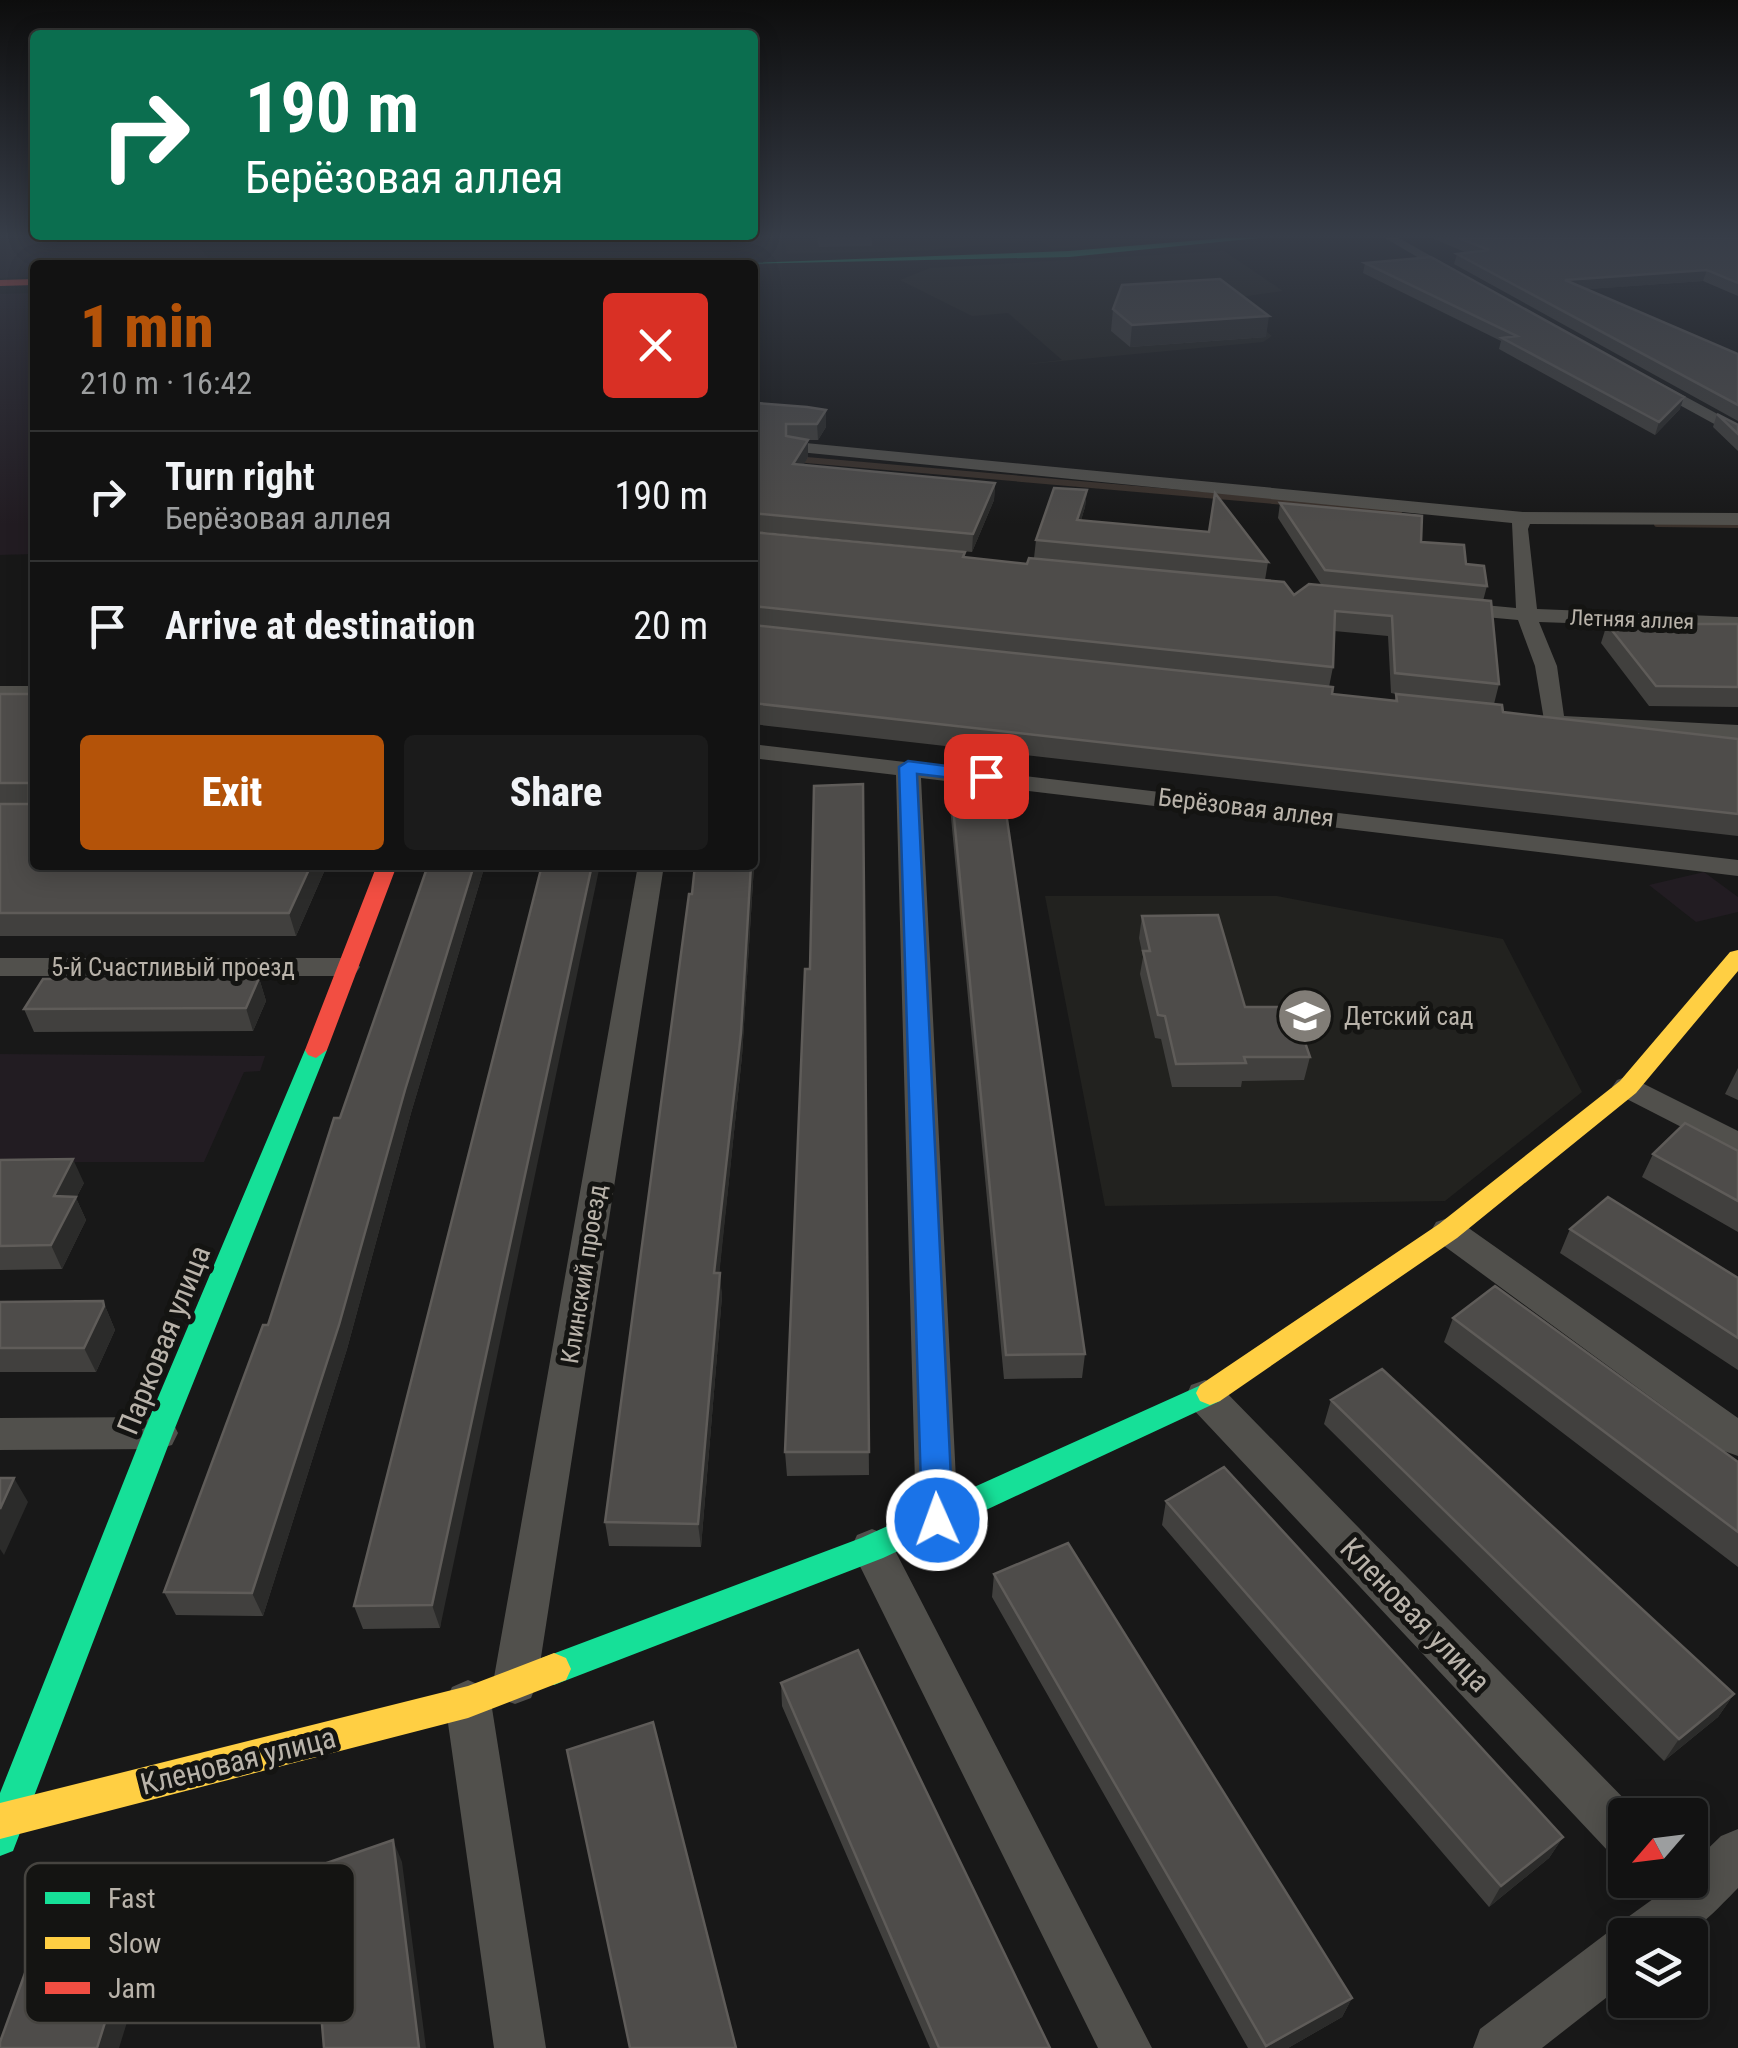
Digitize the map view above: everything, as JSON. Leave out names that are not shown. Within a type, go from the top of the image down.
[{"type":"street","points":[[1634,374],[1738,432]]},
{"type":"street","points":[[794,448],[1523,518],[1738,520]]},
{"type":"street","name":"Летняя аллея","points":[[1523,518],[1519,528],[1528,598],[1526,615],[1546,666],[1543,720],[1738,732]]},
{"type":"street","name":"Летняя аллея","points":[[1435,606],[1526,615],[1738,623]]},
{"type":"street","points":[[0,693],[30,693]]},
{"type":"street","name":"Берёзовая аллея","points":[[758,752],[1738,868]]},
{"type":"street","points":[[908,767],[937,1520]]},
{"type":"street","name":"Парковая улица","points":[[2,1827],[385,870]]},
{"type":"street","name":"Клинский проезд","points":[[516,1684],[650,870]]},
{"type":"street","name":"Кленовая улица","points":[[2,1827],[468,1702],[872,1548],[1206,1396],[1448,1231],[1628,1087],[1738,957]]},
{"type":"street","name":"5-й Счастливый проезд","points":[[0,967],[346,967]]},
{"type":"street","points":[[1628,1087],[1738,1146]]},
{"type":"street","points":[[1448,1231],[1738,1438]]},
{"type":"street","name":"Кленовая улица","points":[[1206,1396],[1608,1816]]},
{"type":"street","points":[[0,1434],[158,1433]]},
{"type":"street","points":[[872,1548],[1126,2048]]},
{"type":"street","points":[[468,1702],[520,2048]]},
{"type":"street","points":[[1708,1872],[1738,1853]]},
{"type":"street","points":[[1499,2048],[1608,1965]]},
{"type":"shaded area","points":[[0,334],[30,334],[30,554],[0,555]]},
{"type":"shaded area","points":[[1032,334],[1272,336],[1263,342],[1009,366],[1062,360]]},
{"type":"shaded area","points":[[1704,872],[1738,897],[1738,912],[1696,922],[1649,885]]},
{"type":"shaded area","name":"Детский сад","points":[[1045,896],[1277,896],[1503,939],[1582,1092],[1445,1201],[1105,1206]]},
{"type":"shaded area","points":[[0,1054],[265,1056],[260,1071],[244,1072],[204,1162],[0,1162]]},
{"type":"building","points":[[1512,334],[1569,334],[1684,397],[1659,422],[1502,338],[1517,336]]},
{"type":"building","points":[[1605,334],[1690,334],[1738,354],[1738,405]]},
{"type":"building","points":[[758,403],[826,410],[817,424],[786,424],[786,436],[808,440],[793,464],[995,483],[973,534],[758,514]]},
{"type":"building","points":[[1717,414],[1738,425],[1738,434]]},
{"type":"building","points":[[1054,488],[1087,490],[1077,520],[1209,532],[1215,493],[1268,562],[1036,540]]},
{"type":"building","points":[[1280,503],[1422,516],[1421,542],[1464,545],[1466,564],[1484,566],[1487,586],[1325,570]]},
{"type":"building","points":[[758,533],[965,552],[963,557],[1027,564],[1029,558],[1284,582],[1294,595],[1309,584],[1491,601],[1499,684],[1395,673],[1392,616],[1335,611],[1333,667],[758,607]]},
{"type":"building","points":[[1607,624],[1738,624],[1738,687],[1656,686]]},
{"type":"building","points":[[758,626],[1333,687],[1332,694],[1397,701],[1396,694],[1502,705],[1503,712],[1738,739],[1738,814],[758,704]]},
{"type":"building","points":[[0,694],[30,694],[30,870],[309,870],[289,913],[0,913],[0,804],[29,804],[29,783],[0,783]]},
{"type":"building","points":[[863,784],[869,1452],[785,1452],[805,969],[810,969],[814,786]]},
{"type":"building","points":[[1002,785],[1085,1354],[1006,1355],[951,786]]},
{"type":"building","points":[[426,870],[472,870],[339,1325],[252,1593],[164,1592],[263,1325],[268,1325],[334,1118],[340,1118]]},
{"type":"building","points":[[541,870],[591,870],[432,1605],[354,1606]]},
{"type":"building","points":[[694,870],[751,870],[741,1033],[714,1273],[720,1273],[698,1524],[605,1522],[689,894]]},
{"type":"building","points":[[1218,915],[1245,1007],[1293,1007],[1310,1057],[1244,1057],[1246,1063],[1176,1064],[1165,1016],[1158,1015],[1143,951],[1150,951],[1142,916]]},
{"type":"building","points":[[259,978],[246,1008],[24,1009],[43,979]]},
{"type":"building","points":[[1685,1123],[1738,1151],[1738,1201],[1653,1154]]},
{"type":"building","points":[[73,1159],[54,1196],[76,1197],[51,1245],[0,1246],[0,1160]]},
{"type":"building","points":[[1608,1197],[1738,1278],[1738,1338],[1570,1229]]},
{"type":"building","points":[[1495,1286],[1738,1462],[1738,1532],[1453,1318]]},
{"type":"building","points":[[103,1301],[84,1348],[0,1348],[0,1302]]},
{"type":"building","points":[[1382,1369],[1734,1694],[1679,1739],[1331,1400]]},
{"type":"building","points":[[1224,1467],[1563,1837],[1501,1886],[1166,1501]]},
{"type":"building","points":[[0,1478],[14,1478],[0,1509]]},
{"type":"building","points":[[1068,1543],[1352,1998],[1266,2046],[994,1574]]},
{"type":"building","points":[[858,1650],[1050,2048],[939,2048],[781,1683]]},
{"type":"building","points":[[653,1722],[736,2048],[630,2048],[567,1750]]},
{"type":"building","points":[[393,1840],[419,2048],[324,2048],[322,2023],[355,2023],[355,1863],[326,1863]]},
{"type":"building","points":[[25,1973],[25,2023],[105,2023],[97,2048],[0,2048]]},
{"type":"waterway","points":[[795,459],[1399,512]]},
{"type":"waterway","points":[[1657,524],[1738,525]]},
{"type":"traffic: fast","points":[[0,1838],[158,1433],[316,1050]]},
{"type":"traffic: fast","points":[[554,1669],[872,1548],[1210,1393]]},
{"type":"traffic: slow","points":[[1210,1393],[1448,1231],[1628,1087],[1738,957]]},
{"type":"traffic: slow","points":[[0,1821],[468,1702],[554,1669]]},
{"type":"traffic: jam","points":[[316,1050],[385,870]]},
{"type":"place","name":"Детский сад","points":[[1305,1016]]},
{"type":"route","points":[[937,1520],[908,767],[986,776]]}]
